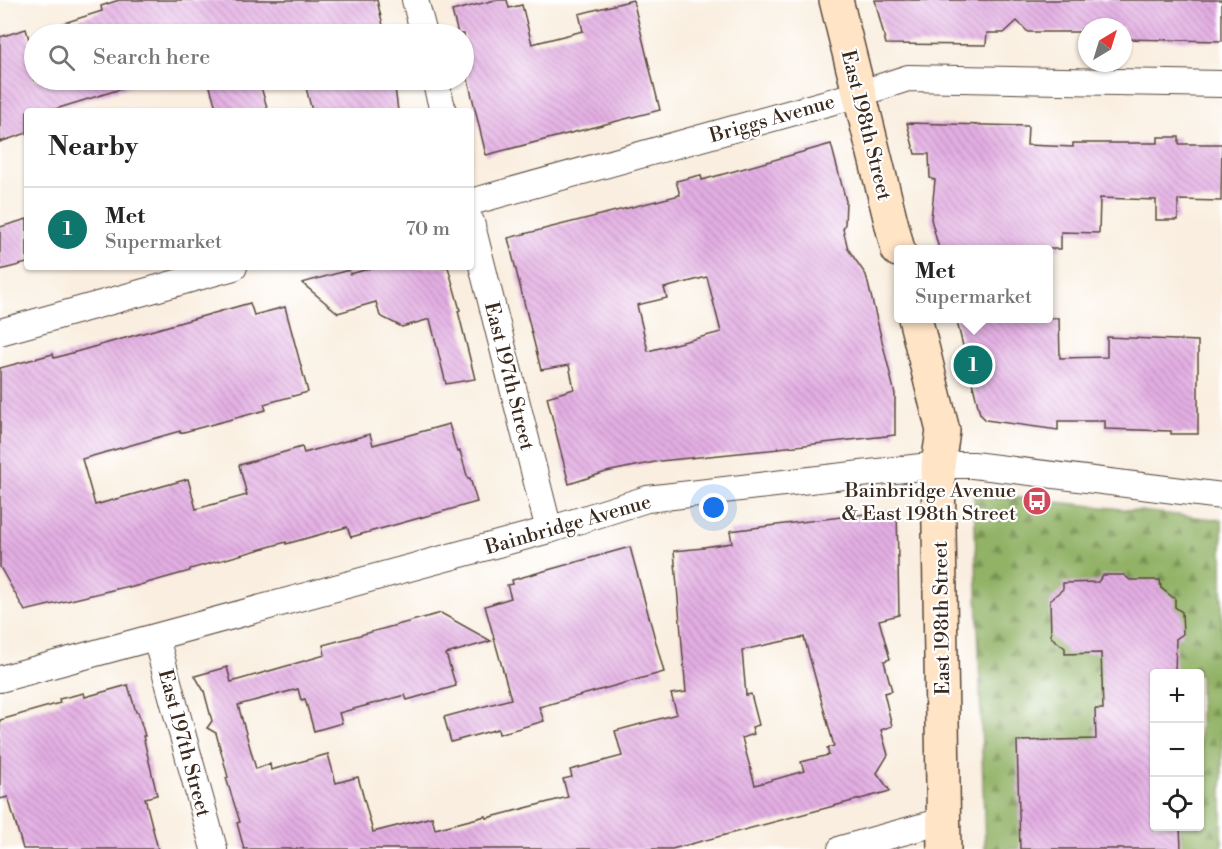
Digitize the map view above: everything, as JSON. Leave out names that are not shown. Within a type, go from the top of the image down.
[{"type":"street","points":[[416,0],[422,24]]},
{"type":"street","name":"East 198th Street","points":[[836,0],[897,245]]},
{"type":"street","name":"Briggs Avenue","points":[[474,200],[859,94],[908,78],[1222,84]]},
{"type":"street","points":[[438,90],[442,108]]},
{"type":"street","name":"East 197th Street","points":[[474,234],[549,530]]},
{"type":"street","points":[[0,332],[223,270]]},
{"type":"street","name":"East 198th Street","points":[[916,323],[943,430],[939,465],[944,835]]},
{"type":"street","name":"Bainbridge Avenue","points":[[0,679],[549,530],[647,499],[939,465],[973,465],[1222,496]]},
{"type":"street","name":"East 197th Street","points":[[156,638],[214,849]]},
{"type":"street","points":[[841,849],[944,835]]},
{"type":"green space","points":[[974,493],[1222,520],[1222,849],[985,849]]},
{"type":"building","points":[[119,0],[377,0],[383,24],[61,24],[102,11],[101,6]]},
{"type":"building","points":[[495,0],[507,0],[509,8],[522,5],[532,44],[583,31],[579,14],[633,0],[660,110],[486,155],[470,90],[474,90],[474,24],[455,24],[452,11]]},
{"type":"building","points":[[875,0],[1222,0],[1222,41],[1132,39],[1132,18],[1078,18],[1078,32],[1028,32],[1017,21],[1004,33],[987,33],[986,45],[886,44]]},
{"type":"building","points":[[24,30],[24,90],[118,90],[59,108],[24,108],[24,134],[0,142],[0,37]]},
{"type":"building","points":[[211,90],[262,90],[267,108],[216,108]]},
{"type":"building","points":[[307,90],[395,90],[398,108],[311,108]]},
{"type":"building","points":[[907,123],[1028,126],[1027,145],[1073,147],[1073,143],[1158,143],[1158,137],[1179,137],[1179,144],[1222,144],[1221,201],[1178,200],[1178,220],[1156,220],[1156,200],[1100,198],[1099,233],[1061,232],[1061,249],[1053,249],[1053,245],[938,245],[931,219],[935,180],[930,178],[929,154],[915,154]]},
{"type":"building","points":[[831,144],[846,201],[843,229],[848,249],[866,275],[895,394],[895,435],[660,461],[606,472],[569,484],[547,397],[574,389],[569,365],[541,370],[508,238],[680,195],[676,181],[701,175],[702,180]],"holes":[[[707,277],[721,332],[648,351],[637,305],[667,298],[664,288]]]},
{"type":"building","points":[[24,220],[24,264],[0,270],[0,227]]},
{"type":"building","points":[[349,270],[350,274],[365,270],[449,270],[475,379],[446,384],[430,319],[402,327],[380,316],[376,302],[338,313],[302,283]]},
{"type":"building","points":[[250,303],[254,315],[285,307],[308,392],[264,404],[266,410],[180,433],[180,431],[82,459],[95,505],[188,479],[196,509],[247,495],[239,465],[302,447],[304,453],[370,434],[373,445],[449,424],[457,452],[460,451],[477,502],[351,537],[347,527],[286,544],[286,542],[129,588],[129,586],[25,611],[0,567],[0,368],[53,354],[54,358]]},
{"type":"building","points":[[1053,318],[1059,318],[1060,358],[1107,357],[1107,337],[1198,341],[1198,434],[1105,429],[1105,421],[1058,421],[1058,430],[986,420],[980,414],[957,323],[1053,323]]},
{"type":"building","points":[[897,510],[899,615],[879,620],[890,659],[884,661],[892,691],[884,693],[892,726],[881,730],[888,755],[877,773],[890,791],[672,849],[244,849],[237,823],[240,822],[226,778],[228,777],[216,733],[207,728],[212,721],[204,691],[195,676],[227,667],[231,682],[325,655],[323,645],[441,613],[491,641],[446,654],[456,686],[407,700],[405,695],[339,713],[342,723],[314,731],[305,699],[301,700],[298,689],[238,705],[256,769],[270,764],[271,770],[328,754],[336,783],[358,777],[373,832],[432,817],[435,829],[568,797],[563,779],[572,777],[570,770],[622,756],[615,731],[677,714],[671,694],[686,692],[674,551],[732,543],[730,531]],"holes":[[[804,637],[834,746],[827,748],[829,755],[801,762],[804,771],[755,785],[742,738],[754,734],[752,727],[759,725],[751,694],[746,695],[742,650]]]},
{"type":"building","points":[[630,547],[664,672],[539,707],[544,721],[499,734],[498,729],[451,742],[444,717],[511,699],[485,606],[511,598],[507,585],[513,584],[512,580]]},
{"type":"building","points":[[1103,575],[1124,575],[1130,580],[1160,580],[1161,588],[1175,599],[1175,607],[1182,612],[1183,634],[1176,639],[1175,669],[1150,669],[1150,831],[1180,831],[1181,849],[1020,849],[1017,741],[1096,739],[1095,709],[1103,709],[1101,653],[1065,654],[1065,648],[1051,637],[1050,600],[1063,589],[1063,583],[1098,582]]},
{"type":"building","points":[[128,685],[145,736],[143,736],[157,795],[145,798],[158,849],[23,849],[8,797],[0,799],[0,720],[60,703],[59,699],[84,693],[85,697]]},
{"type":"place","name":"Met","points":[[973,365]]},
{"type":"place","name":"Bainbridge Avenue & East 198th Street","points":[[1037,501]]}]
